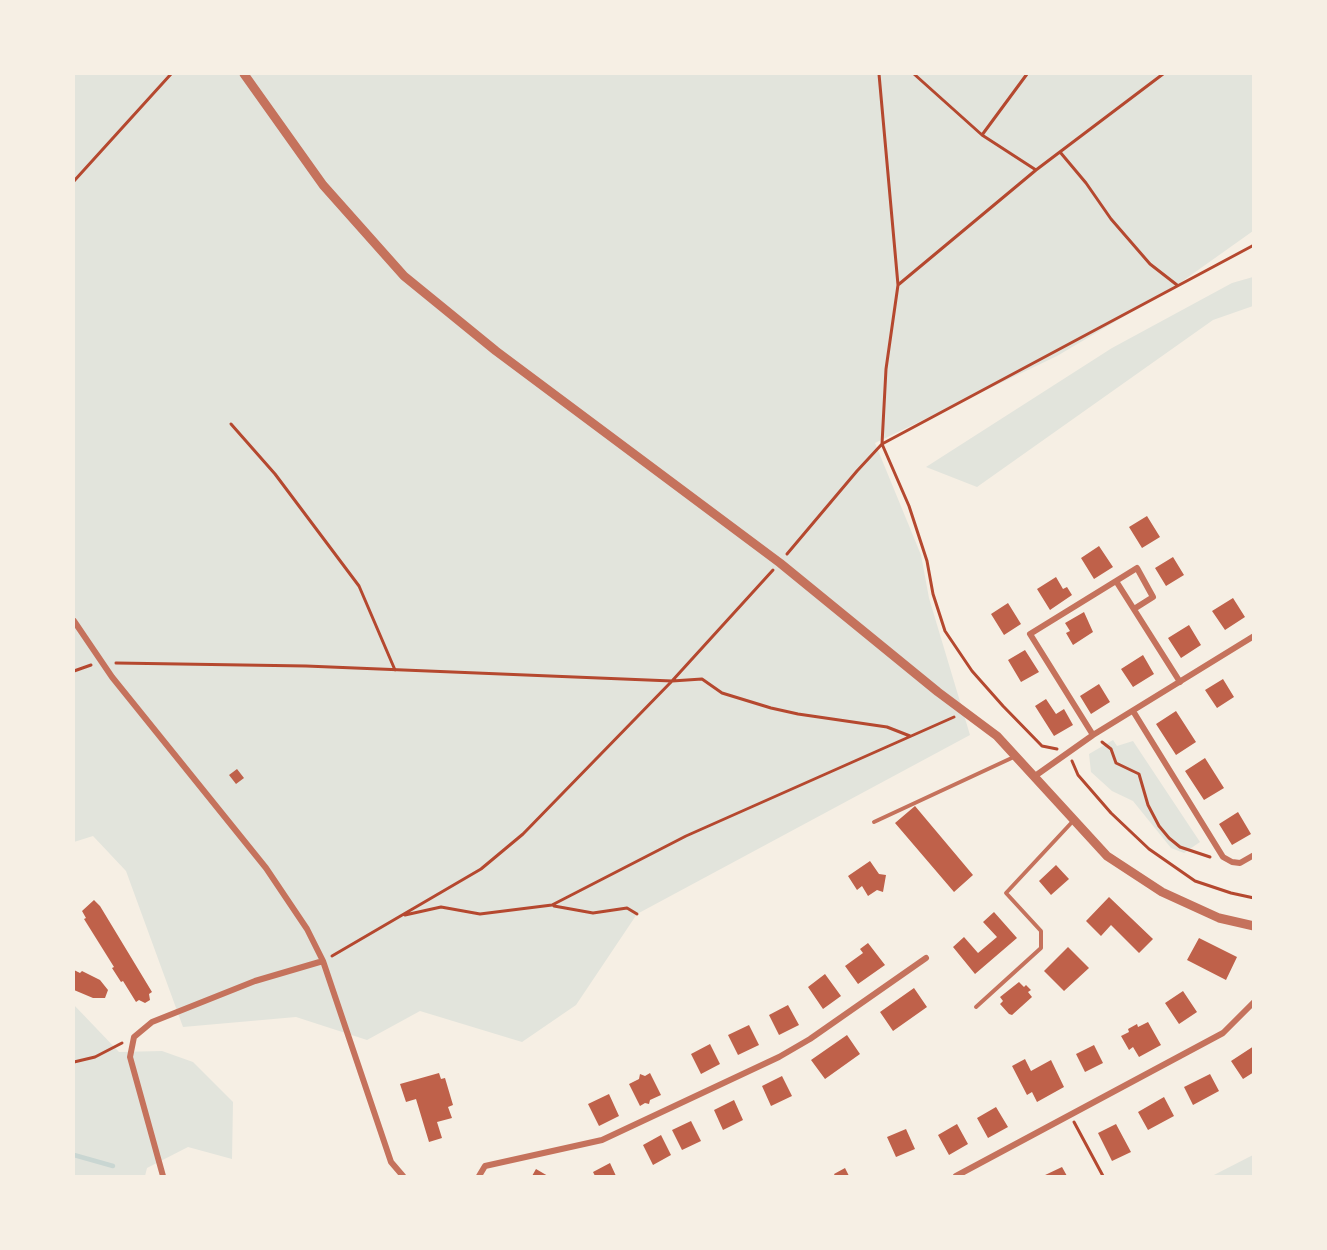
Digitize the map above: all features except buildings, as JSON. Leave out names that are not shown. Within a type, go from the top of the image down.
[{"type":"street","points":[[244,74],[323,185],[404,276],[496,351],[780,563],[964,712],[997,736],[1107,856],[1162,892],[1219,918],[1254,926]]},
{"type":"street","points":[[1093,735],[1030,634],[1137,568],[1153,597],[1134,609]]},
{"type":"street","points":[[1116,581],[1180,682]]},
{"type":"street","points":[[74,621],[102,663],[266,868],[307,929],[323,962],[391,1162],[403,1176]]},
{"type":"street","points":[[1035,776],[1093,735],[1254,636]]},
{"type":"street","points":[[1133,711],[1223,857],[1240,863],[1254,855]]},
{"type":"street","points":[[479,1176],[485,1166],[602,1140],[779,1057],[810,1039],[926,958]]},
{"type":"street","points":[[163,1176],[130,1057],[134,1036],[152,1022],[255,981],[323,962]]},
{"type":"street","points":[[956,1176],[1223,1033],[1254,1002]]},
{"type":"lane","points":[[874,822],[1016,756]]},
{"type":"lane","points":[[976,1006],[1041,948],[1041,931],[1006,892],[1075,819]]},
{"type":"path","points":[[74,181],[171,74]]},
{"type":"path","points":[[879,74],[898,285],[886,369],[882,444],[909,506],[927,561],[933,594],[945,631],[972,671],[1003,706],[1042,746],[1069,751],[1078,775],[1111,813],[1149,849],[1195,881],[1254,898]]},
{"type":"path","points":[[914,74],[982,135],[1036,170]]},
{"type":"path","points":[[982,135],[1027,74]]},
{"type":"path","points":[[898,285],[1036,170],[1163,74]]},
{"type":"path","points":[[1060,152],[1086,183],[1111,219],[1150,264],[1177,285]]},
{"type":"path","points":[[323,962],[481,868],[523,834],[672,681],[780,563],[882,444],[1254,245]]},
{"type":"path","points":[[231,424],[275,474],[359,586],[395,670]]},
{"type":"path","points":[[74,671],[102,663],[306,666],[672,681],[702,679],[722,693],[771,708],[887,727],[910,736]]},
{"type":"path","points":[[552,905],[686,836],[964,712]]},
{"type":"path","points":[[1093,735],[1111,749],[1116,763],[1139,774],[1148,805],[1159,826],[1169,838],[1180,847],[1214,859],[1223,857]]},
{"type":"path","points":[[400,916],[441,907],[480,914],[552,905],[593,913],[627,908],[637,914]]},
{"type":"path","points":[[74,1062],[95,1057],[134,1036]]},
{"type":"path","points":[[1071,1115],[1103,1176]]},
{"type":"shaded area","points":[[74,74],[1253,74],[1253,231],[1177,285],[1057,356],[875,443],[921,555],[929,598],[970,735],[637,914],[576,1005],[522,1042],[420,1011],[367,1040],[296,1017],[183,1027],[126,871],[93,836],[74,842]]},
{"type":"shaded area","points":[[1253,277],[1253,306],[1213,320],[977,487],[926,467],[1112,348],[1232,283]]},
{"type":"shaded area","points":[[1113,740],[1117,746],[1133,741],[1200,842],[1184,853],[1171,848],[1133,801],[1112,791],[1091,772],[1089,754]]},
{"type":"shaded area","points":[[74,1005],[119,1052],[162,1051],[193,1062],[233,1102],[232,1159],[188,1147],[147,1168],[145,1176],[74,1176]]},
{"type":"shaded area","points":[[1253,1155],[1253,1176],[1212,1176]]},
{"type":"waterway","points":[[74,1155],[113,1166]]}]
